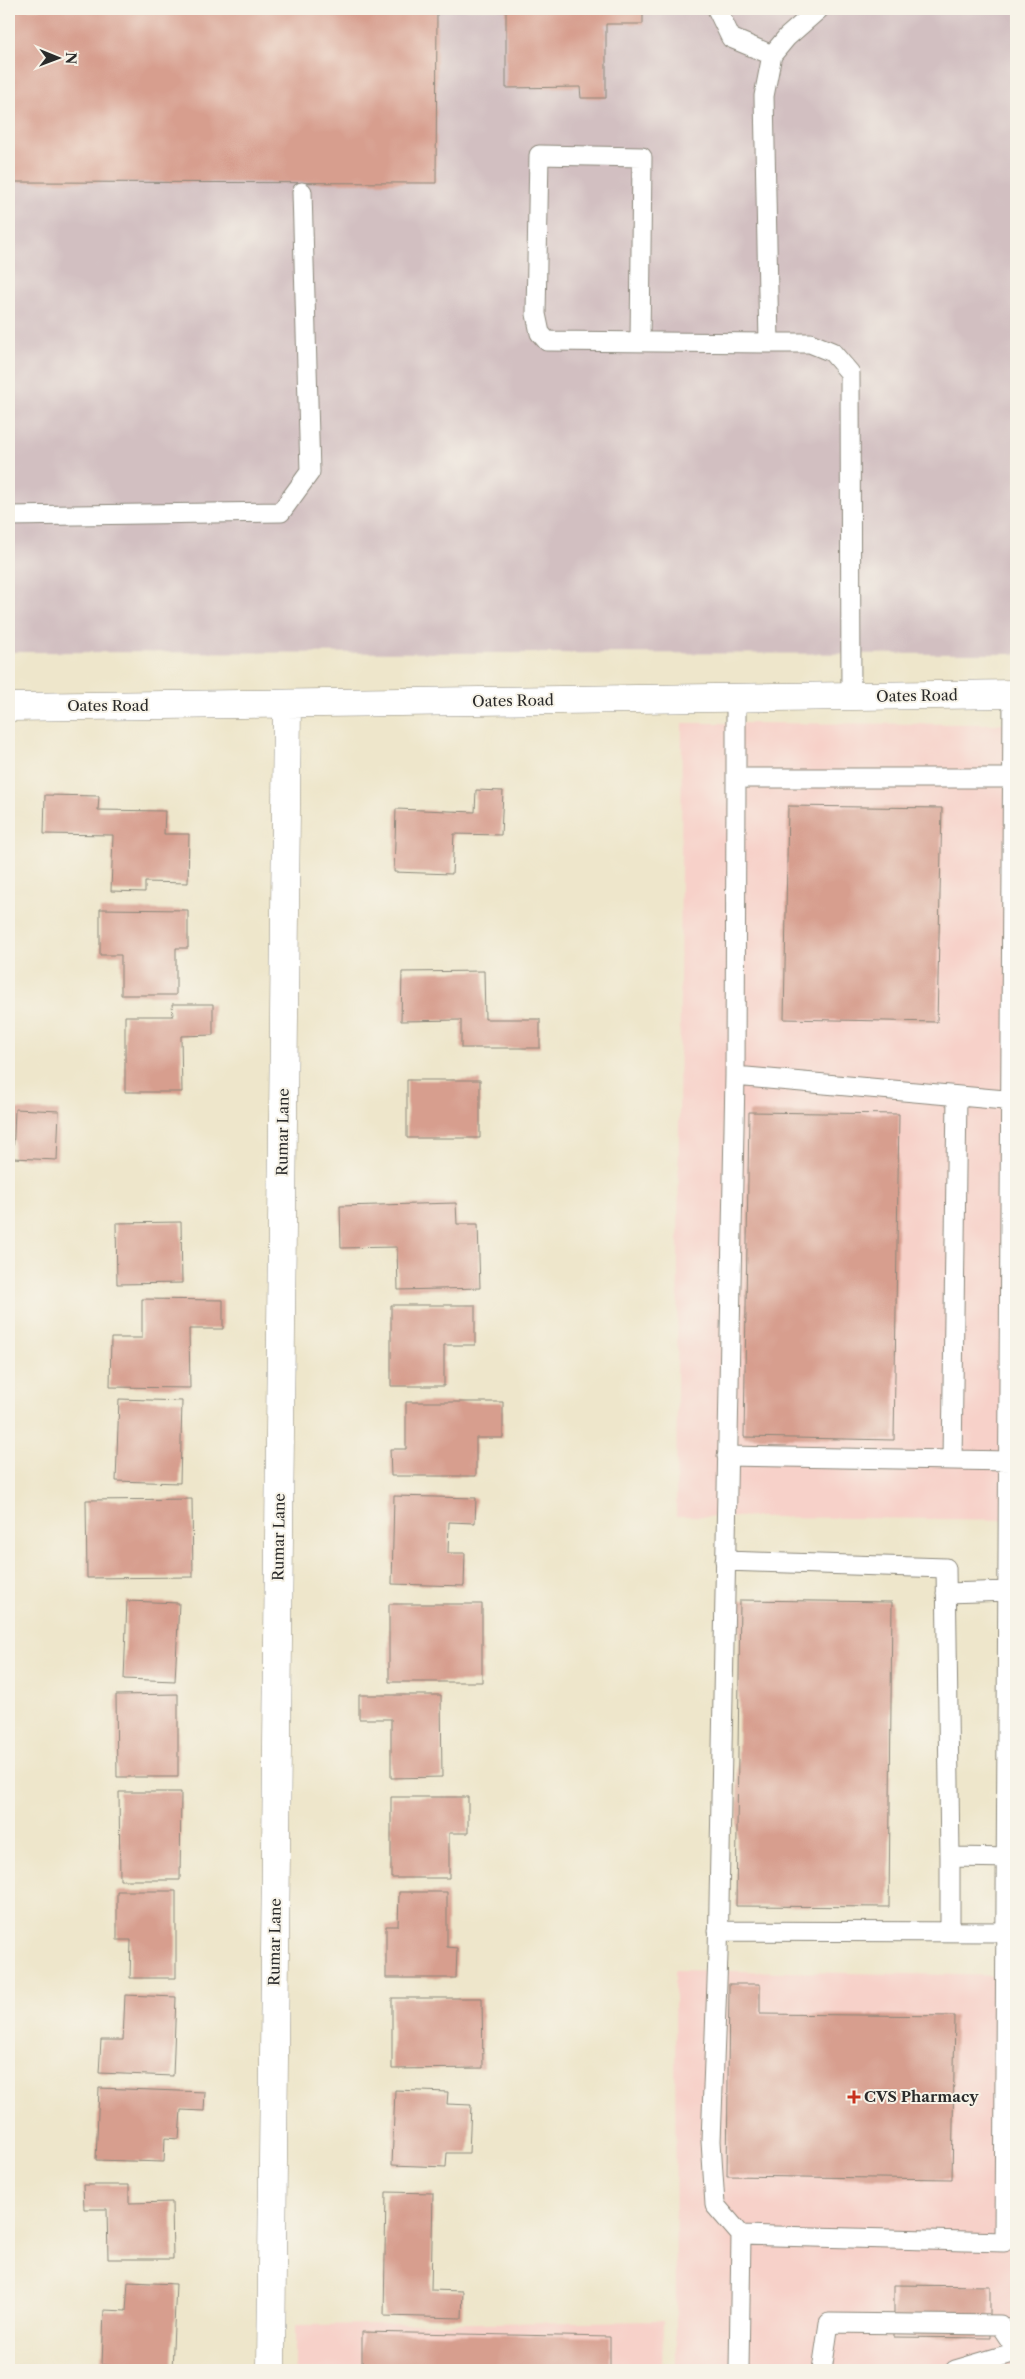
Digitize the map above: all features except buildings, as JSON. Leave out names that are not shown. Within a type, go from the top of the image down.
[{"type":"street","name":"Oates Road","points":[[9,707],[1015,694]]},
{"type":"street","name":"Rumar Lane","points":[[271,2370],[287,704]]},
{"type":"lane","points":[[717,9],[731,38],[772,55]]},
{"type":"lane","points":[[769,343],[764,96],[772,55],[787,37],[819,9]]},
{"type":"lane","points":[[640,342],[642,157],[539,155],[536,314],[540,333],[547,341],[640,342],[769,343],[810,343],[832,352],[850,373],[851,697]]},
{"type":"lane","points":[[9,516],[281,512],[310,472],[302,192]]},
{"type":"lane","points":[[741,2235],[1004,2242],[1012,2014],[1007,1932],[1012,1858],[1009,1592],[1014,1101],[1013,778],[1015,694]]},
{"type":"lane","points":[[736,698],[734,1076],[718,1931],[711,2141],[716,2205],[741,2235],[739,2370]]},
{"type":"lane","points":[[736,778],[1013,778]]},
{"type":"lane","points":[[734,1076],[1014,1101]]},
{"type":"lane","points":[[952,1460],[957,1096]]},
{"type":"lane","points":[[727,1456],[1010,1460]]},
{"type":"lane","points":[[725,1561],[946,1568],[950,1932]]},
{"type":"lane","points":[[946,1593],[1009,1592]]},
{"type":"lane","points":[[950,1858],[1012,1858]]},
{"type":"lane","points":[[718,1931],[1007,1932]]},
{"type":"lane","points":[[822,2370],[829,2324],[1000,2325],[1016,2350],[954,2370]]},
{"type":"shaded area","points":[[9,9],[1016,9],[1016,654],[9,652]]},
{"type":"shaded area","points":[[682,723],[1016,724],[1016,1520],[676,1516]]},
{"type":"shaded area","points":[[675,1970],[1016,1976],[1016,2370],[676,2370]]},
{"type":"shaded area","points":[[663,2321],[662,2370],[295,2370],[295,2325]]},
{"type":"place","name":"CVS Pharmacy","points":[[854,2097]]}]
